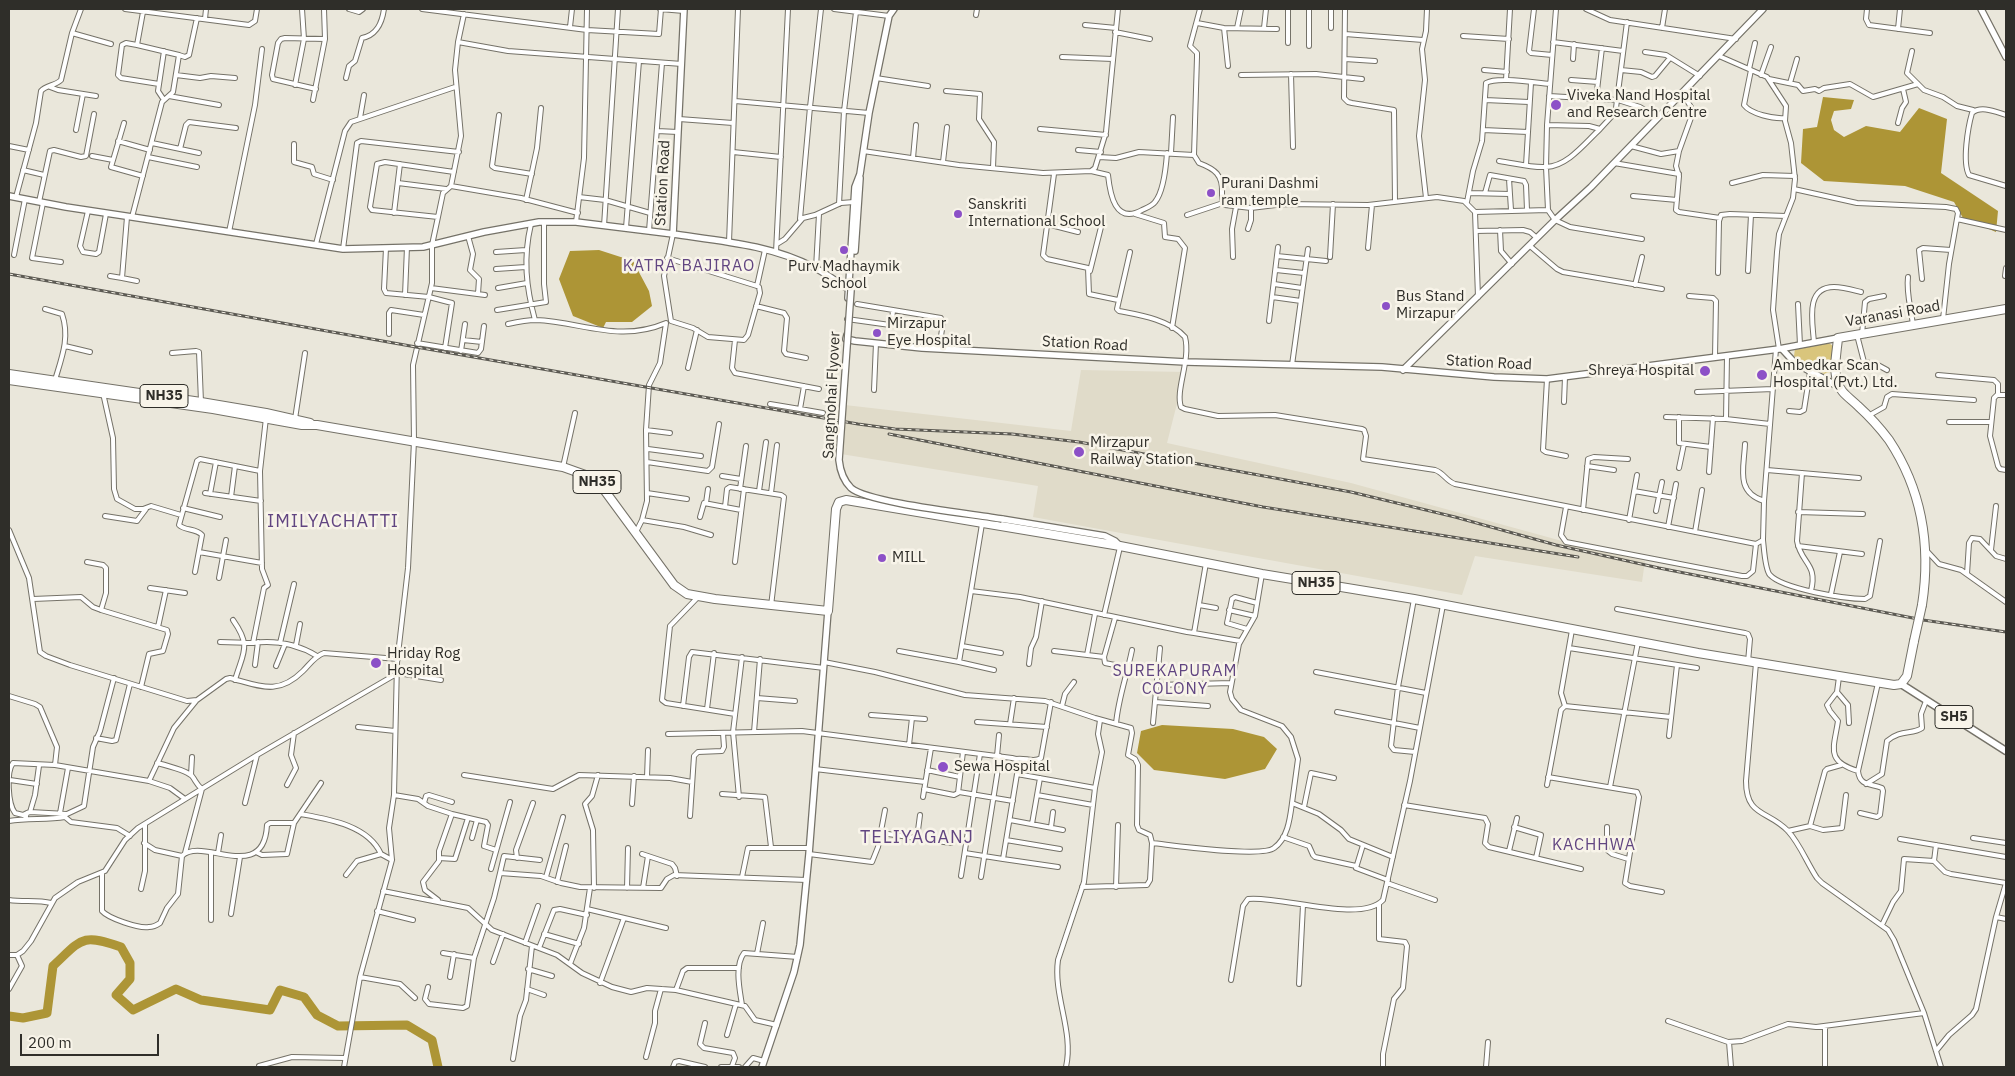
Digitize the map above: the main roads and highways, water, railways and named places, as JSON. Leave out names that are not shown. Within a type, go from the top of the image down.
[{"type":"highway","name":"Varanasi Road","points":[[1901,684],[1907,676],[1925,584],[1926,550],[1922,522],[1911,482],[1888,439],[1839,386],[1836,370],[1838,338],[2006,308]]},
{"type":"highway","name":"NH35","points":[[9,374],[201,402],[296,419],[317,425],[563,467],[591,477],[602,487],[674,585],[687,594],[699,596],[771,606],[828,611],[836,509],[842,501],[851,501],[1120,546],[1262,574],[1414,599],[1752,662],[1878,683],[1901,684]]},
{"type":"highway","name":"NH35","points":[[9,380],[302,425],[317,425]]},
{"type":"main road","name":"SH5","points":[[1901,684],[2006,751]]},
{"type":"waterway","points":[[9,1016],[23,1018],[47,1013],[53,966],[77,944],[83,941],[98,940],[121,947],[130,963],[130,979],[116,995],[133,1010],[176,989],[201,1000],[270,1010],[280,990],[304,997],[317,1015],[338,1026],[407,1025],[432,1040],[438,1067]]},
{"type":"railway","points":[[9,274],[858,424],[895,429],[1012,434],[1079,442],[1351,492],[1455,517],[1556,545],[1659,568],[1923,620],[2006,632]]},
{"type":"railway","points":[[889,434],[1263,507],[1578,557]]},
{"type":"place","name":"Viveka Nand Hospital and Research Centre","points":[[1556,105]]},
{"type":"place","name":"Purani Dashmi ram temple","points":[[1211,193]]},
{"type":"place","name":"Sanskriti International School","points":[[958,214]]},
{"type":"place","name":"Purv Madhaymik School","points":[[844,250]]},
{"type":"place","name":"Bus Stand Mirzapur","points":[[1386,306]]},
{"type":"place","name":"Mirzapur Eye Hospital","points":[[877,333]]},
{"type":"place","name":"Shreya Hospital","points":[[1705,371]]},
{"type":"place","name":"Ambedkar Scan Hospital (Pvt.) Ltd.","points":[[1762,375]]},
{"type":"place","name":"Mirzapur Railway Station","points":[[1079,452]]},
{"type":"place","name":"MILL","points":[[882,558]]},
{"type":"place","name":"Hriday Rog Hospital","points":[[376,663]]},
{"type":"place","name":"Sewa Hospital","points":[[943,767]]},
{"type":"district","name":"KATRA BAJIRAO","points":[[689,266]]},
{"type":"district","name":"IMILYACHATTI","points":[[333,522]]},
{"type":"district","name":"SUREKAPURAM COLONY","points":[[1175,680]]},
{"type":"district","name":"TELIYAGANJ","points":[[917,838]]},
{"type":"district","name":"KACHHWA","points":[[1594,845]]}]
